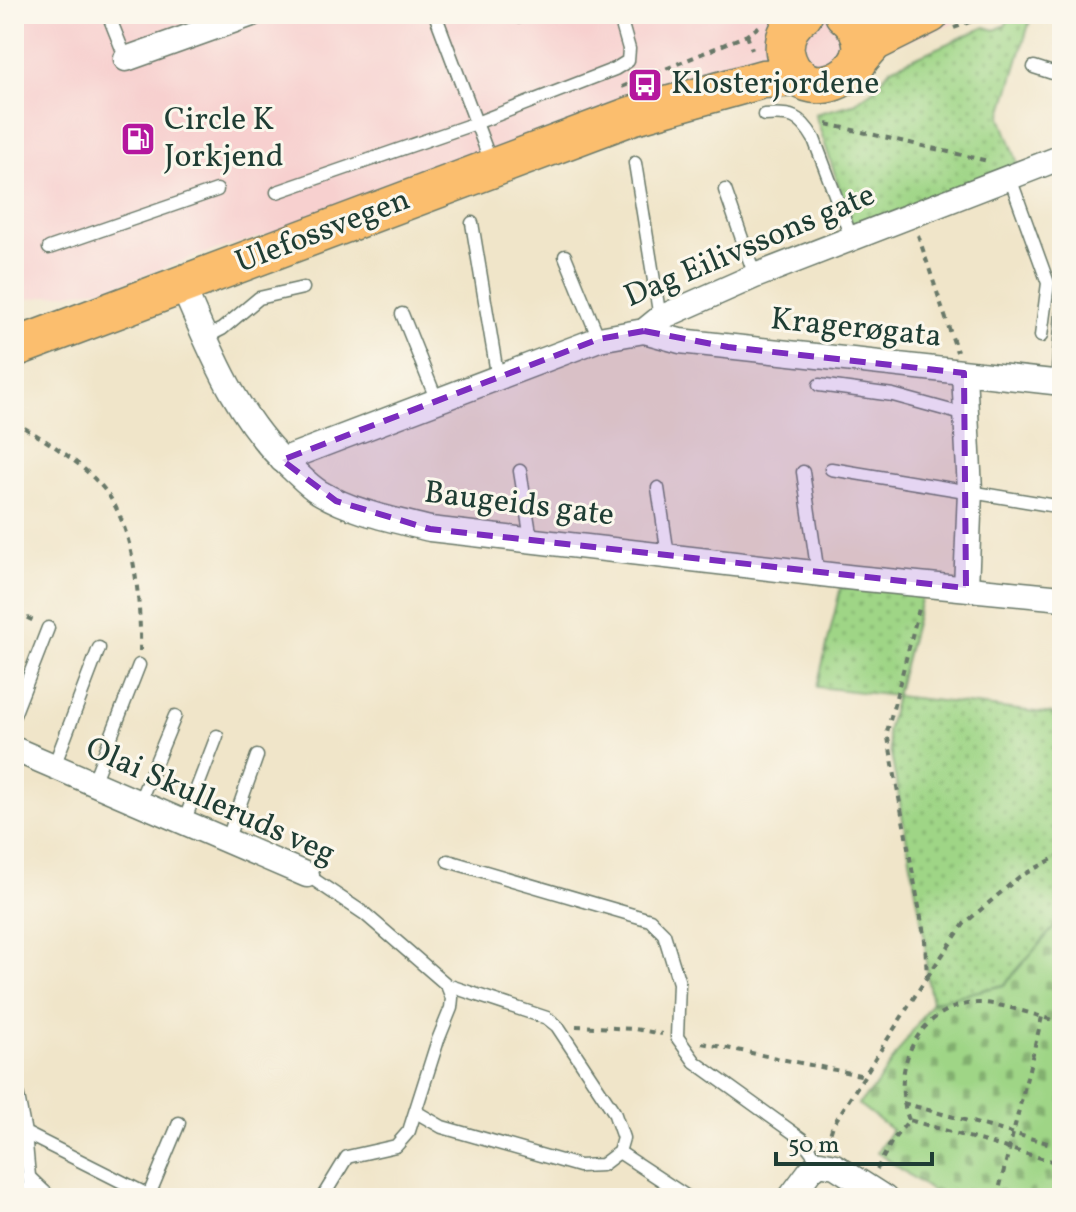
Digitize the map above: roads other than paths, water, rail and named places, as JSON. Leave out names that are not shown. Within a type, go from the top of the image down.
[{"type":"main road","points":[[860,58],[874,42],[930,14]]},
{"type":"main road","points":[[853,15],[859,32],[860,58]]},
{"type":"main road","points":[[786,27],[788,60],[800,77]]},
{"type":"main road","name":"Ulefossvegen","points":[[14,348],[493,168],[622,106],[755,58],[786,27]]},
{"type":"main road","name":"Ulefossvegen","points":[[622,106],[763,79],[800,77],[818,84],[831,84],[852,72],[860,58]]},
{"type":"street","points":[[126,59],[252,14]]},
{"type":"street","name":"Dag Eilivssons gate","points":[[282,460],[599,339],[652,324],[755,276],[1062,157]]},
{"type":"street","name":"Baugeids gate","points":[[182,285],[204,338],[245,417],[282,460],[317,491],[368,512],[430,529],[818,574],[1062,598]]},
{"type":"street","name":"Kragerøgata","points":[[652,324],[680,341],[1059,383]]},
{"type":"street","points":[[964,373],[970,491],[966,588]]},
{"type":"street","name":"Olai Skulleruds veg","points":[[14,749],[307,875]]},
{"type":"street","points":[[790,1198],[820,1163],[835,1166],[876,1192]]},
{"type":"lane","points":[[108,14],[126,59]]},
{"type":"lane","points":[[435,14],[493,168]]},
{"type":"lane","points":[[277,192],[476,123],[615,69],[628,61],[629,49],[619,14]]},
{"type":"lane","points":[[1034,67],[1062,76]]},
{"type":"lane","points":[[764,115],[789,115],[806,125],[851,237]]},
{"type":"lane","points":[[635,163],[652,324]]},
{"type":"lane","points":[[1020,174],[1048,283],[1041,336]]},
{"type":"lane","points":[[49,248],[217,190]]},
{"type":"lane","points":[[725,190],[755,276]]},
{"type":"lane","points":[[472,223],[498,379]]},
{"type":"lane","points":[[565,256],[599,339]]},
{"type":"lane","points":[[204,338],[222,329],[259,298],[303,288]]},
{"type":"lane","points":[[1059,383],[1062,312]]},
{"type":"lane","points":[[402,314],[437,401]]},
{"type":"lane","points":[[819,385],[893,395],[966,415]]},
{"type":"lane","points":[[831,469],[1062,507]]},
{"type":"lane","points":[[520,471],[531,539]]},
{"type":"lane","points":[[803,472],[818,574]]},
{"type":"lane","points":[[658,488],[668,555]]},
{"type":"lane","points":[[14,715],[48,628]]},
{"type":"lane","points":[[54,766],[99,648]]},
{"type":"lane","points":[[93,783],[139,665]]},
{"type":"lane","points":[[139,803],[175,716]]},
{"type":"lane","points":[[184,822],[217,736]]},
{"type":"lane","points":[[227,841],[257,756]]},
{"type":"lane","points":[[448,861],[650,920],[664,934],[679,983],[677,1037],[695,1062],[802,1139],[820,1163]]},
{"type":"lane","name":"Olai Skulleruds veg","points":[[307,875],[365,914],[447,985]]},
{"type":"lane","points":[[416,1112],[442,1127],[579,1166],[602,1165],[619,1152],[623,1138],[614,1112],[557,1026],[547,1018],[447,985]]},
{"type":"lane","points":[[322,1198],[347,1157],[396,1146],[409,1131],[451,1008],[452,998],[447,985]]},
{"type":"lane","points":[[14,1076],[25,1133],[31,1198]]},
{"type":"lane","points":[[25,1133],[151,1196],[179,1123]]},
{"type":"lane","points":[[619,1152],[689,1198]]},
{"type":"lane","points":[[14,1169],[28,1161]]},
{"type":"lane","points":[[30,1178],[51,1198]]},
{"type":"place","name":"Klosterjordene","points":[[645,85]]},
{"type":"place","name":"Circle K Jorkjend","points":[[138,139]]}]
